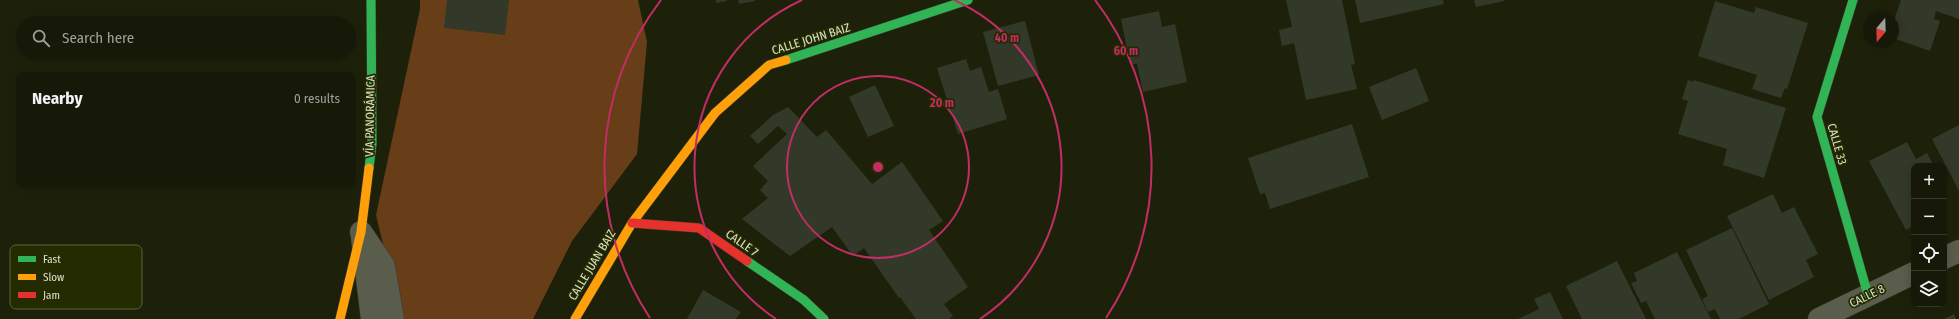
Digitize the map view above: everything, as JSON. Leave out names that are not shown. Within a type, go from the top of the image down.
[{"type":"street","name":"VÍA PANORÁMICA","points":[[340,319],[361,232],[372,144],[371,0]]},
{"type":"street","name":"CALLE JOHN BAIZ","points":[[632,223],[715,113],[769,65],[862,36],[968,0]]},
{"type":"street","name":"CALLE 33","points":[[1853,0],[1817,116],[1868,295]]},
{"type":"street","name":"CALLE JUAN BAIZ","points":[[574,319],[632,223]]},
{"type":"street","name":"CALLE 7","points":[[632,223],[699,228],[804,300],[824,319]]},
{"type":"street","name":"VÍA PANORÁMICA","points":[[361,232],[372,319]]},
{"type":"street","points":[[361,232],[384,266],[393,319]]},
{"type":"street","points":[[1947,257],[1959,251]]},
{"type":"street","name":"CALLE 8","points":[[1820,319],[1911,274]]},
{"type":"shaded area","points":[[420,0],[638,0],[647,42],[637,154],[572,241],[533,319],[401,319],[376,215],[420,9]]},
{"type":"building","points":[[447,0],[509,0],[505,35],[444,28]]},
{"type":"building","points":[[716,0],[726,0],[727,1],[716,3]]},
{"type":"building","points":[[738,0],[755,0],[755,1],[739,4]]},
{"type":"building","points":[[1286,0],[1342,0],[1355,64],[1351,65],[1357,89],[1306,100],[1294,43],[1282,46],[1279,30],[1292,27]]},
{"type":"building","points":[[1355,0],[1443,0],[1444,4],[1360,23]]},
{"type":"building","points":[[1474,0],[1504,0],[1504,1],[1476,7]]},
{"type":"building","points":[[1901,0],[1959,0],[1959,19],[1936,11],[1934,19],[1940,21],[1930,51],[1899,40],[1899,12],[1897,12]]},
{"type":"building","points":[[1715,1],[1754,13],[1756,7],[1808,23],[1787,89],[1785,88],[1781,98],[1752,89],[1757,75],[1698,56]]},
{"type":"building","points":[[1159,11],[1162,27],[1175,24],[1187,82],[1143,92],[1137,64],[1130,64],[1121,19]]},
{"type":"building","points":[[1025,21],[1039,75],[998,86],[983,32]]},
{"type":"building","points":[[966,59],[970,71],[981,67],[989,92],[998,89],[1007,119],[958,134],[937,68]]},
{"type":"building","points":[[1416,68],[1429,101],[1382,120],[1369,87]]},
{"type":"building","points":[[1688,80],[1694,82],[1694,80],[1786,108],[1764,178],[1723,165],[1727,149],[1678,134],[1688,101],[1682,99]]},
{"type":"building","points":[[875,85],[894,126],[868,137],[849,97]]},
{"type":"building","points":[[788,107],[817,137],[826,130],[872,184],[902,162],[943,221],[929,230],[968,287],[944,304],[953,316],[949,319],[916,319],[900,297],[899,298],[864,248],[853,256],[832,227],[790,256],[742,219],[768,198],[760,190],[768,181],[753,166],[787,134],[778,126],[758,144],[750,136],[773,115]]},
{"type":"building","points":[[1352,124],[1369,177],[1270,209],[1265,193],[1260,194],[1248,158]]},
{"type":"building","points":[[1959,125],[1959,191],[1947,168],[1947,163],[1944,163],[1932,139]]},
{"type":"building","points":[[1907,142],[1916,159],[1927,153],[1932,163],[1911,163],[1911,228],[1906,230],[1869,161]]},
{"type":"building","points":[[1773,194],[1782,213],[1794,207],[1818,254],[1806,260],[1814,277],[1769,300],[1727,216]]},
{"type":"building","points":[[1732,228],[1769,304],[1739,319],[1720,319],[1715,309],[1708,312],[1702,299],[1708,296],[1686,250]]},
{"type":"building","points":[[1677,252],[1711,319],[1655,319],[1646,301],[1641,303],[1631,283],[1637,281],[1634,273]]},
{"type":"building","points":[[1617,261],[1646,319],[1582,319],[1566,286]]},
{"type":"building","points":[[703,290],[741,312],[736,319],[687,319]]},
{"type":"building","points":[[1550,292],[1563,319],[1518,319],[1539,309],[1534,299]]},
{"type":"building","points":[[1954,314],[1956,319],[1944,319]]},
{"type":"traffic: fast","points":[[369,168],[372,144],[371,0]]},
{"type":"traffic: fast","points":[[786,60],[968,0]]},
{"type":"traffic: fast","points":[[1853,0],[1817,117],[1868,295]]},
{"type":"traffic: fast","points":[[747,261],[804,300],[824,319]]},
{"type":"traffic: slow","points":[[575,319],[632,223],[715,113],[769,65],[786,60]]},
{"type":"traffic: slow","points":[[340,319],[361,232],[369,168]]},
{"type":"traffic: jam","points":[[632,223],[699,228],[747,261]]}]
